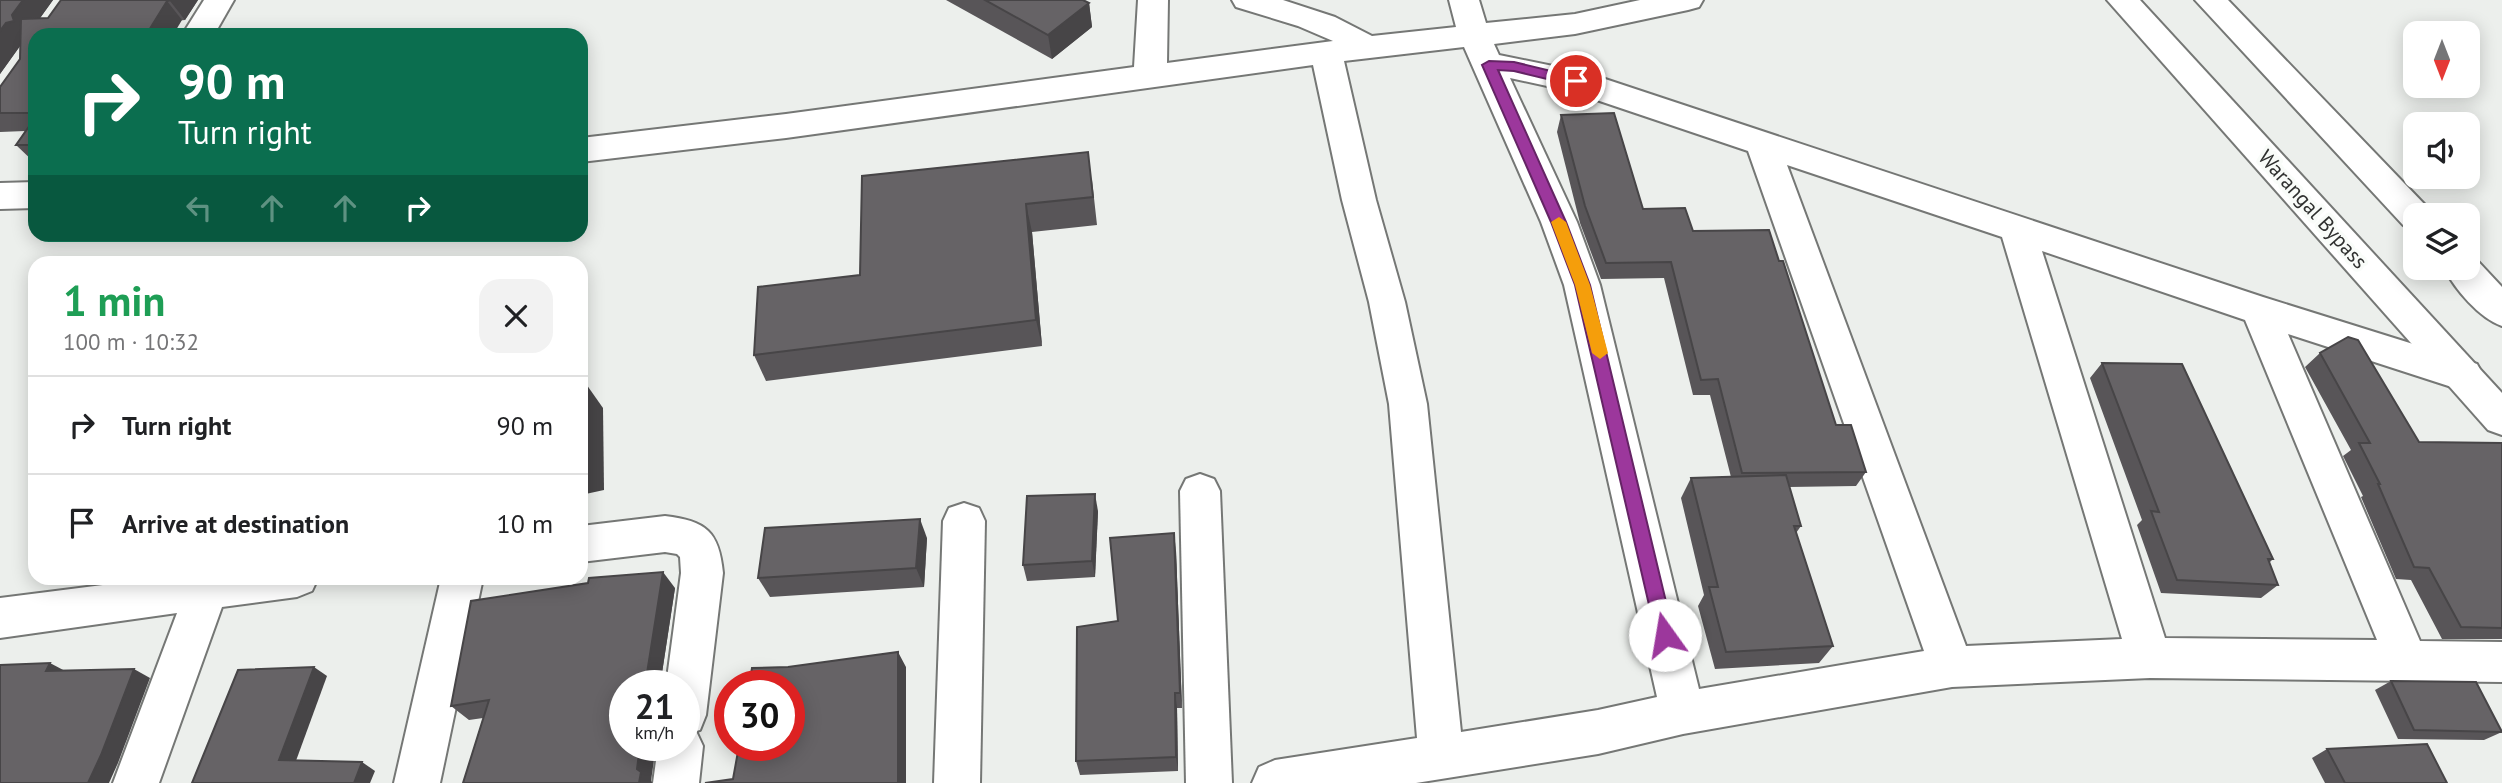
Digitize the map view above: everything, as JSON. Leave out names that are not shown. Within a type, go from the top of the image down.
[{"type":"street","points":[[202,28],[219,0]]},
{"type":"street","points":[[1150,76],[1153,0]]},
{"type":"street","points":[[1247,0],[1316,19],[1343,30],[1367,47]]},
{"type":"street","points":[[588,149],[786,126],[1475,33],[1576,24],[1688,0]]},
{"type":"street","name":"Warangal Bypass","points":[[2122,0],[2502,419]]},
{"type":"street","points":[[2210,0],[2403,203]]},
{"type":"street","points":[[1475,33],[1514,67],[1576,81],[2259,310],[2464,374]]},
{"type":"street","points":[[1475,33],[1559,222],[1582,285],[1683,713]]},
{"type":"street","points":[[1326,52],[1359,200],[1387,302],[1408,404],[1441,755]]},
{"type":"street","points":[[1762,142],[1952,667]]},
{"type":"street","points":[[0,196],[28,195]]},
{"type":"street","points":[[2017,228],[2150,658]]},
{"type":"street","points":[[2473,280],[2502,311]]},
{"type":"street","points":[[2259,310],[2407,661]]},
{"type":"street","points":[[1200,491],[1209,783]]},
{"type":"street","points":[[957,783],[964,521]]},
{"type":"street","points":[[588,543],[665,534],[688,537],[700,551],[702,573],[690,670]]},
{"type":"street","points":[[0,618],[235,585]]},
{"type":"street","points":[[417,783],[460,585]]},
{"type":"street","points":[[136,783],[208,588]]},
{"type":"street","points":[[1275,783],[1598,732],[1683,713],[1952,667],[2150,658],[2502,662]]},
{"type":"street","points":[[676,783],[678,761]]},
{"type":"building","points":[[0,0],[23,0],[12,15],[14,21],[6,23],[0,31]]},
{"type":"building","points":[[61,0],[171,0],[167,1],[150,28],[28,28],[28,113],[0,113],[0,87],[20,59],[21,19],[48,18]]},
{"type":"building","points":[[985,0],[1083,0],[1089,3],[1048,35]]},
{"type":"building","points":[[1614,113],[1643,209],[1685,208],[1693,231],[1769,230],[1779,261],[1783,261],[1836,425],[1851,425],[1866,472],[1742,473],[1718,379],[1701,380],[1671,262],[1606,263],[1585,206],[1561,115]]},
{"type":"building","points":[[28,128],[28,145],[16,145]]},
{"type":"building","points":[[1088,152],[1093,197],[1026,204],[1036,320],[754,355],[758,287],[860,275],[862,176]]},
{"type":"building","points":[[2348,337],[2358,340],[2419,442],[2502,443],[2502,628],[2461,627],[2429,568],[2414,567],[2380,484],[2359,443],[2370,443],[2320,353]]},
{"type":"building","points":[[2102,363],[2182,364],[2273,559],[2268,559],[2278,585],[2177,580],[2151,511],[2159,512]]},
{"type":"building","points":[[1786,475],[1801,526],[1794,526],[1833,646],[1726,652],[1709,587],[1718,587],[1691,478]]},
{"type":"building","points":[[1095,494],[1092,561],[1023,565],[1027,496]]},
{"type":"building","points":[[920,519],[916,568],[758,578],[765,528]]},
{"type":"building","points":[[1174,533],[1180,693],[1175,693],[1176,757],[1076,761],[1077,627],[1118,621],[1110,538]]},
{"type":"building","points":[[663,572],[648,670],[609,670],[609,761],[638,761],[637,769],[641,772],[639,783],[463,783],[489,700],[451,706],[471,601],[588,583],[589,578]]},
{"type":"building","points":[[898,652],[898,783],[705,783],[733,779],[736,761],[805,761],[805,670],[752,670]]},
{"type":"building","points":[[50,663],[46,671],[134,669],[88,783],[0,783],[0,665]]},
{"type":"building","points":[[314,667],[279,760],[362,762],[354,783],[192,783],[238,670]]},
{"type":"building","points":[[2391,681],[2476,682],[2502,732],[2414,730]]},
{"type":"building","points":[[2427,744],[2447,783],[2345,783],[2327,749]]},
{"type":"slow traffic","points":[[1559,222],[1582,285],[1600,353]]},
{"type":"route","points":[[1576,81],[1514,67],[1489,65],[1559,222],[1582,285],[1605,372],[1665,635]]}]
